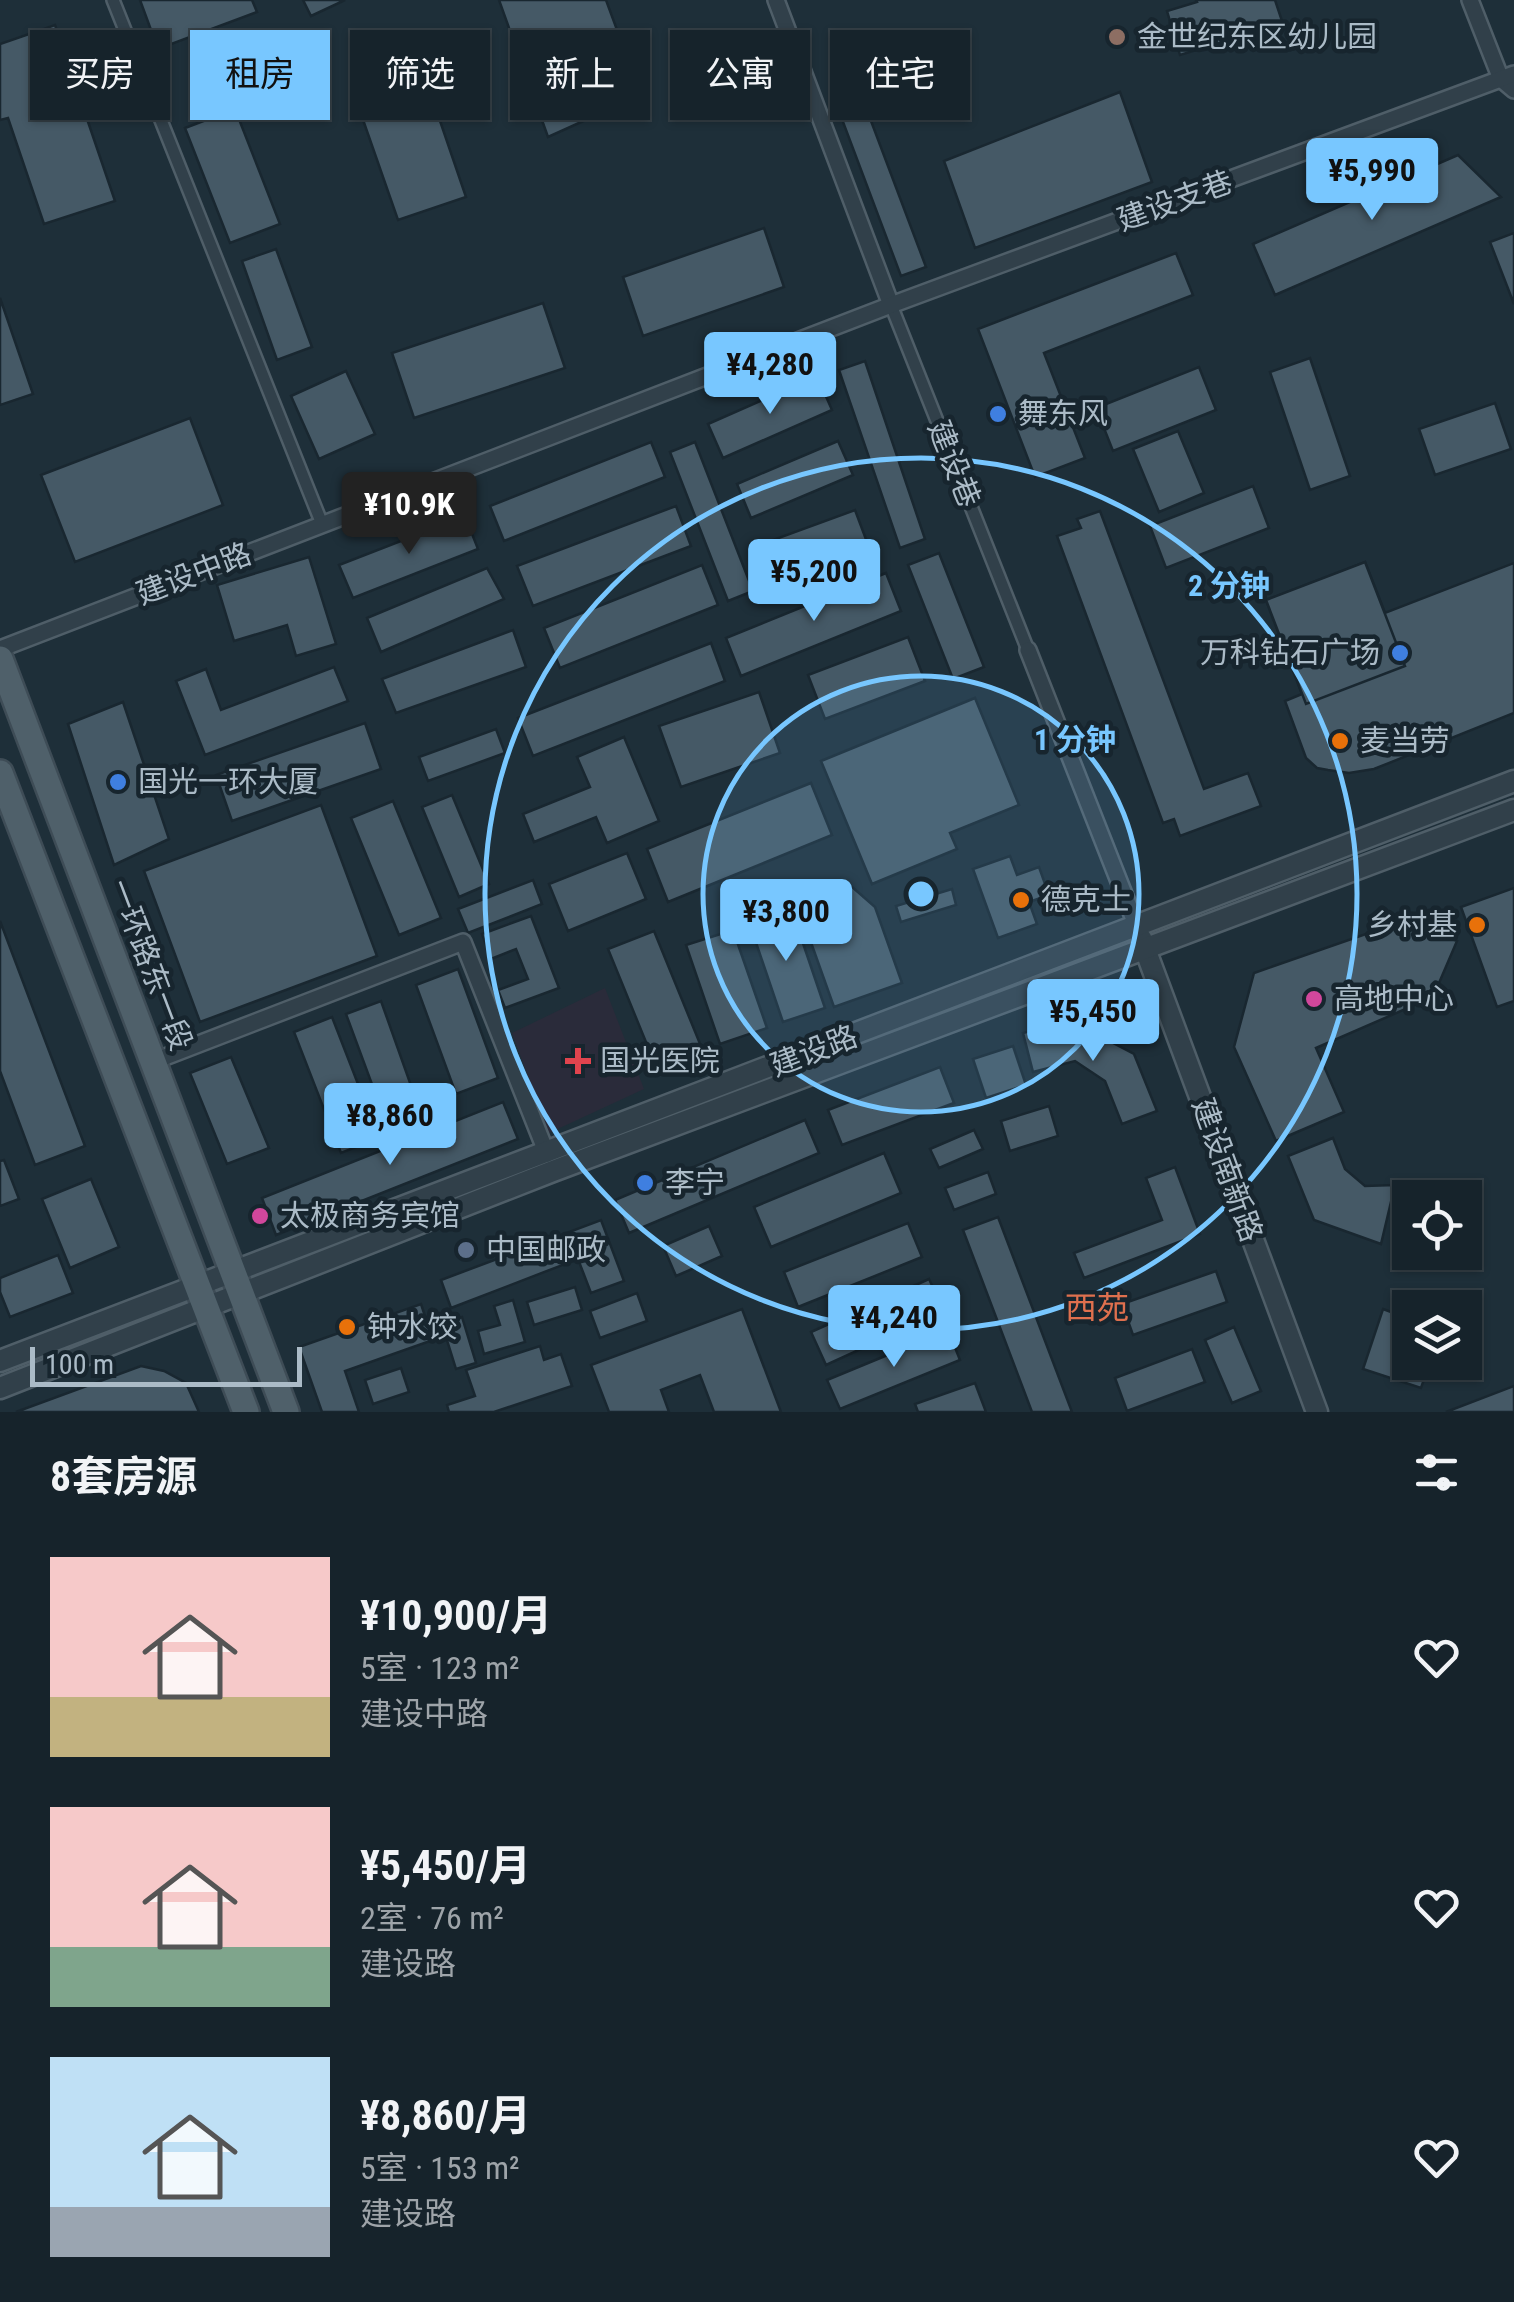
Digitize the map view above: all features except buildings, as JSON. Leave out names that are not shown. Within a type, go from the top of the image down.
[{"type":"main road","name":"一环路东一段","points":[[0,658],[286,1412]]},
{"type":"main road","points":[[0,773],[246,1412]]},
{"type":"street","points":[[114,0],[322,524]]},
{"type":"street","name":"建设巷","points":[[776,0],[1137,927]]},
{"type":"street","points":[[1470,0],[1510,81]]},
{"type":"street","name":"建设支巷","points":[[892,305],[1510,81]]},
{"type":"street","name":"建设中路","points":[[0,649],[892,305]]},
{"type":"street","name":"建设路","points":[[236,1284],[547,1154],[1514,780]]},
{"type":"street","name":"建设路","points":[[0,1361],[200,1297],[553,1171],[1514,810]]},
{"type":"street","name":"建设南新路","points":[[1137,927],[1316,1412]]},
{"type":"street","points":[[152,1062],[463,942],[547,1154]]},
{"type":"street","name":"建设路","points":[[0,1388],[200,1297]]},
{"type":"shaded area","name":"国光医院","points":[[605,988],[644,1089],[549,1133],[512,1033]]},
{"type":"place","name":"金世纪东区幼儿园","points":[[1117,37]]},
{"type":"place","name":"舞东风","points":[[998,414]]},
{"type":"place","name":"万科钻石广场","points":[[1400,653]]},
{"type":"place","name":"麦当劳","points":[[1340,741]]},
{"type":"place","name":"国光一环大厦","points":[[118,782]]},
{"type":"place","name":"德克士","points":[[1021,900]]},
{"type":"place","name":"乡村基","points":[[1477,925]]},
{"type":"place","name":"高地中心","points":[[1314,999]]},
{"type":"place","name":"国光医院","points":[[578,1061]]},
{"type":"place","name":"李宁","points":[[645,1183]]},
{"type":"place","name":"太极商务宾馆","points":[[260,1216]]},
{"type":"place","name":"中国邮政","points":[[466,1250]]},
{"type":"place","name":"钟水饺","points":[[347,1327]]},
{"type":"district","name":"西苑","points":[[1097,1308]]}]
